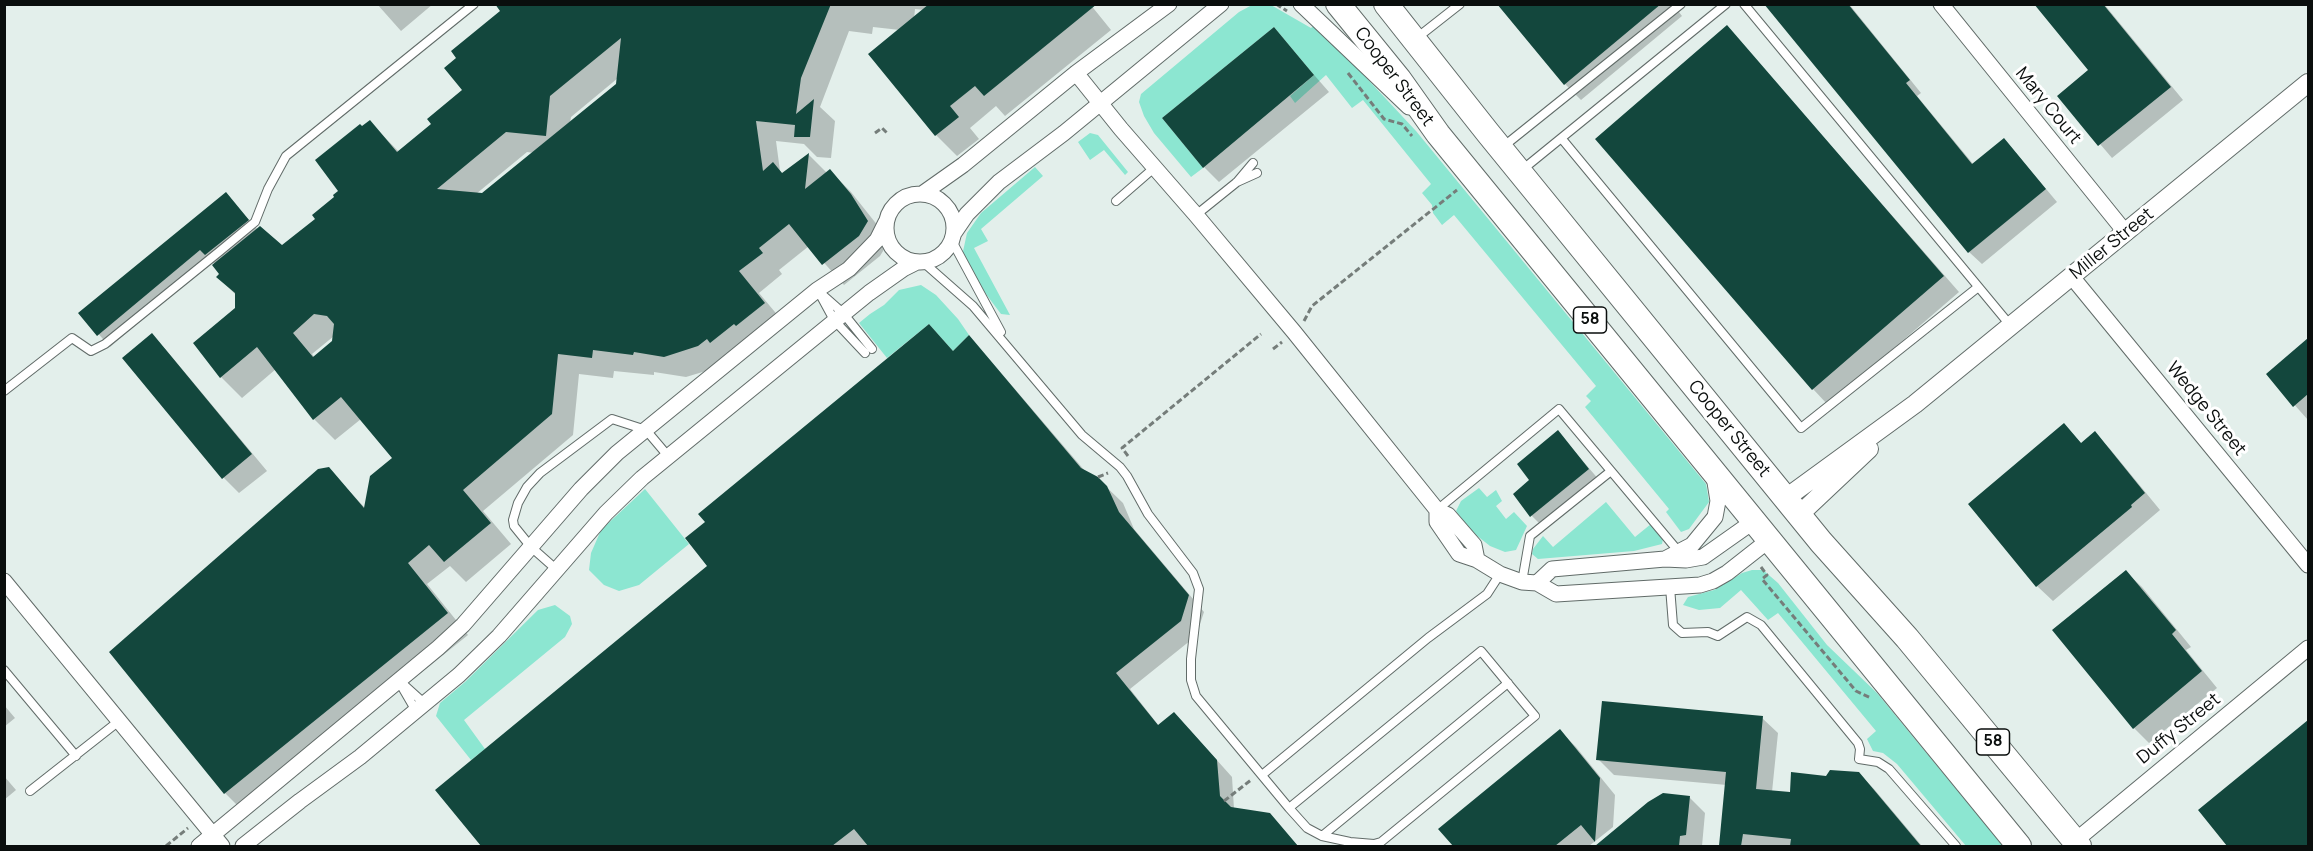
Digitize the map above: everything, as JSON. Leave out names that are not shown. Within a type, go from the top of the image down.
[{"type":"main road","name":"Cooper Street","points":[[1338,4],[1399,79],[1427,137],[1713,470],[1754,521],[1760,547],[2019,846]]},
{"type":"main road","name":"Cooper Street","points":[[1386,4],[1500,148],[1792,506],[1907,638],[2077,845]]},
{"type":"main road","points":[[1754,521],[1792,506]]},
{"type":"main road","points":[[1760,547],[1792,506]]},
{"type":"street","points":[[199,846],[218,841],[463,625],[581,489],[617,453],[817,290],[864,256],[876,240],[892,208],[898,202],[907,197],[922,194],[963,165],[1076,73],[1169,4]]},
{"type":"street","points":[[243,846],[360,758],[475,660],[606,513],[668,456],[838,317],[903,269],[941,256],[967,214],[999,182],[1221,4]]},
{"type":"street","name":"Mary Court","points":[[1941,4],[2126,233]]},
{"type":"street","points":[[1298,11],[1427,137]]},
{"type":"street","points":[[1076,73],[1294,332],[1437,510],[1448,515],[1474,544],[1477,560],[1500,574],[1529,582],[1556,594],[1670,588],[1713,582],[1760,547]]},
{"type":"street","name":"Miller Street","points":[[1792,506],[2308,83]]},
{"type":"street","points":[[922,194],[939,200],[947,206],[954,223],[953,237]]},
{"type":"street","points":[[886,222],[886,234],[897,253],[906,260],[920,262]]},
{"type":"street","name":"Wedge Street","points":[[2072,277],[2308,565]]},
{"type":"street","points":[[1682,556],[1700,538],[1715,517],[1718,501],[1713,470]]},
{"type":"street","points":[[1529,582],[1552,569],[1682,556],[1703,557],[1754,521]]},
{"type":"street","points":[[4,581],[218,841]]},
{"type":"street","name":"Duffy Street","points":[[2077,845],[2308,648]]},
{"type":"lane","points":[[4,391],[72,338],[91,351],[105,344],[255,222],[268,189],[286,156],[474,4]]},
{"type":"lane","points":[[1414,40],[1460,4]]},
{"type":"lane","points":[[1500,148],[1681,4]]},
{"type":"lane","points":[[1520,172],[1726,4]]},
{"type":"lane","points":[[1744,4],[2011,327]]},
{"type":"lane","points":[[1562,139],[1801,428],[1977,288]]},
{"type":"lane","points":[[1197,215],[1237,182],[1253,163]]},
{"type":"lane","points":[[1116,201],[1154,168]]},
{"type":"lane","points":[[1237,182],[1257,173]]},
{"type":"lane","points":[[953,237],[1008,344]]},
{"type":"lane","points":[[920,262],[950,283],[973,306],[1008,344],[1082,435],[1120,467],[1127,476],[1148,514],[1198,583],[1197,618],[1191,658],[1191,680],[1196,696],[1288,808],[1306,828],[1322,836],[1350,842],[1374,844],[1381,842],[1535,717],[1481,651],[1288,808]]},
{"type":"lane","points":[[817,290],[868,351]]},
{"type":"lane","points":[[1437,510],[1559,410],[1682,556]]},
{"type":"lane","points":[[557,570],[531,547],[514,526],[513,520],[518,502],[526,487],[540,473],[612,419],[646,430],[668,456]]},
{"type":"lane","points":[[1529,582],[1530,536],[1611,471]]},
{"type":"lane","points":[[1262,776],[1428,638],[1487,594],[1500,574]]},
{"type":"lane","points":[[1670,588],[1672,625],[1682,633],[1708,632],[1718,636],[1747,617],[1761,625],[1858,743],[1859,759],[1878,762],[1889,769],[1956,846]]},
{"type":"lane","points":[[4,670],[76,756]]},
{"type":"lane","points":[[398,680],[420,707]]},
{"type":"lane","points":[[1322,836],[1508,683]]},
{"type":"lane","points":[[30,791],[119,722]]},
{"type":"path","points":[[1276,4],[1298,11]]},
{"type":"path","points":[[1344,68],[1384,119],[1402,124],[1427,137]]},
{"type":"path","points":[[875,133],[882,128],[888,134]]},
{"type":"path","points":[[1302,325],[1312,306],[1457,190],[1464,198]]},
{"type":"path","points":[[1098,477],[1131,459],[1122,448],[1261,334]]},
{"type":"path","points":[[1760,547],[1767,575],[1762,579],[1856,691],[1876,701]]},
{"type":"path","points":[[1224,801],[1253,778],[1262,776]]},
{"type":"path","points":[[166,846],[199,819]]},
{"type":"green space","points":[[1252,5],[1271,5],[1311,28],[1316,24],[1416,131],[1706,484],[1709,502],[1689,529],[1681,532],[1666,512],[1669,509],[1585,407],[1591,401],[1586,396],[1596,386],[1454,215],[1442,225],[1433,213],[1432,205],[1422,193],[1431,184],[1363,100],[1352,108],[1326,75],[1295,103],[1290,96],[1314,75],[1274,27],[1162,118],[1203,168],[1191,177],[1154,133],[1139,102],[1141,94],[1239,12]]},
{"type":"green space","points":[[1090,133],[1098,135],[1128,172],[1125,175],[1104,150],[1090,160],[1078,142]]},
{"type":"green space","points":[[1035,167],[1043,176],[981,229],[988,241],[974,248],[1010,315],[1001,314],[970,273],[962,256],[967,233],[981,213]]},
{"type":"green space","points":[[921,285],[936,295],[969,335],[953,351],[929,324],[887,358],[859,323],[884,305],[899,290]]},
{"type":"green space","points":[[1479,488],[1487,497],[1496,490],[1502,501],[1496,506],[1506,519],[1514,512],[1527,526],[1516,550],[1505,552],[1490,546],[1471,531],[1456,511],[1461,501]]},
{"type":"green space","points":[[645,489],[689,544],[639,585],[619,591],[604,585],[589,570],[591,553],[601,530]]},
{"type":"green space","points":[[1606,502],[1635,537],[1651,524],[1663,539],[1662,544],[1634,551],[1538,559],[1532,554],[1543,536],[1553,547]]},
{"type":"green space","points":[[1763,570],[1778,583],[1827,645],[1877,693],[2003,846],[1966,846],[1897,764],[1883,753],[1873,751],[1867,739],[1876,731],[1778,613],[1768,620],[1741,590],[1720,608],[1699,610],[1683,605],[1688,597],[1714,590],[1742,573]]},
{"type":"green space","points":[[555,605],[570,616],[572,624],[565,637],[464,720],[485,749],[471,760],[436,716],[440,703],[465,682],[538,610]]},
{"type":"building","points":[[495,4],[831,4],[801,78],[796,114],[814,99],[810,137],[794,137],[795,125],[756,121],[763,171],[773,162],[782,173],[809,153],[805,189],[830,169],[851,194],[868,221],[859,236],[822,265],[789,224],[759,248],[763,253],[739,271],[765,303],[710,343],[707,339],[698,346],[664,357],[634,352],[633,355],[593,350],[592,358],[558,354],[552,414],[463,490],[491,523],[444,562],[429,545],[408,563],[448,613],[224,794],[109,652],[318,469],[329,467],[364,508],[370,476],[392,458],[341,397],[313,420],[257,347],[220,378],[193,343],[235,308],[235,293],[216,277],[219,274],[212,265],[260,226],[282,245],[315,219],[312,215],[338,191],[315,160],[360,124],[362,126],[370,120],[397,152],[431,124],[427,119],[462,90],[444,68],[456,58],[451,51],[500,11]],"holes":[[[621,38],[616,84],[482,193],[437,189],[506,132],[546,136],[550,96]],[[314,314],[327,316],[334,324],[332,341],[313,357],[293,333]]]},
{"type":"building","points":[[929,4],[1097,4],[984,96],[975,86],[950,106],[959,117],[935,136],[868,54]]},
{"type":"building","points":[[1497,4],[1661,4],[1564,85]]},
{"type":"building","points":[[1764,4],[1848,4],[1910,80],[1906,83],[1972,164],[2004,138],[2046,189],[1968,253]]},
{"type":"building","points":[[2034,4],[2103,4],[2171,87],[2098,146],[2057,96],[2088,70]]},
{"type":"building","points":[[1727,25],[1944,276],[1812,390],[1595,139]]},
{"type":"building","points":[[1274,27],[1314,75],[1203,168],[1162,118]]},
{"type":"building","points":[[226,192],[249,220],[205,255],[200,250],[97,336],[78,313]]},
{"type":"building","points":[[929,324],[953,351],[969,335],[1081,468],[1098,477],[1107,486],[1119,512],[1189,595],[1181,621],[1116,673],[1158,725],[1174,712],[1217,760],[1220,796],[1231,807],[1270,813],[1298,846],[868,846],[854,829],[832,846],[481,846],[435,790],[707,566],[685,538],[705,522],[698,514]]},
{"type":"building","points":[[152,333],[252,454],[222,479],[122,358]]},
{"type":"building","points":[[2308,338],[2308,394],[2293,407],[2266,374]]},
{"type":"building","points":[[2064,423],[2081,443],[2095,431],[2145,493],[2131,505],[2132,507],[2036,587],[1968,504]]},
{"type":"building","points":[[1558,430],[1589,469],[1530,517],[1513,494],[1529,480],[1517,464]]},
{"type":"building","points":[[2126,570],[2176,630],[2172,634],[2202,671],[2133,729],[2052,630]]},
{"type":"building","points":[[1602,701],[1763,716],[1756,789],[1790,792],[1791,772],[1826,776],[1830,770],[1859,772],[1921,846],[1790,846],[1791,839],[1743,834],[1741,846],[1719,846],[1726,772],[1596,760]]},
{"type":"building","points":[[2308,720],[2308,846],[2227,846],[2198,810]]},
{"type":"building","points":[[1560,729],[1600,778],[1595,842],[1581,825],[1555,846],[1453,846],[1438,829]]},
{"type":"building","points":[[1663,793],[1690,796],[1686,835],[1680,836],[1679,846],[1595,846],[1648,802]]}]
